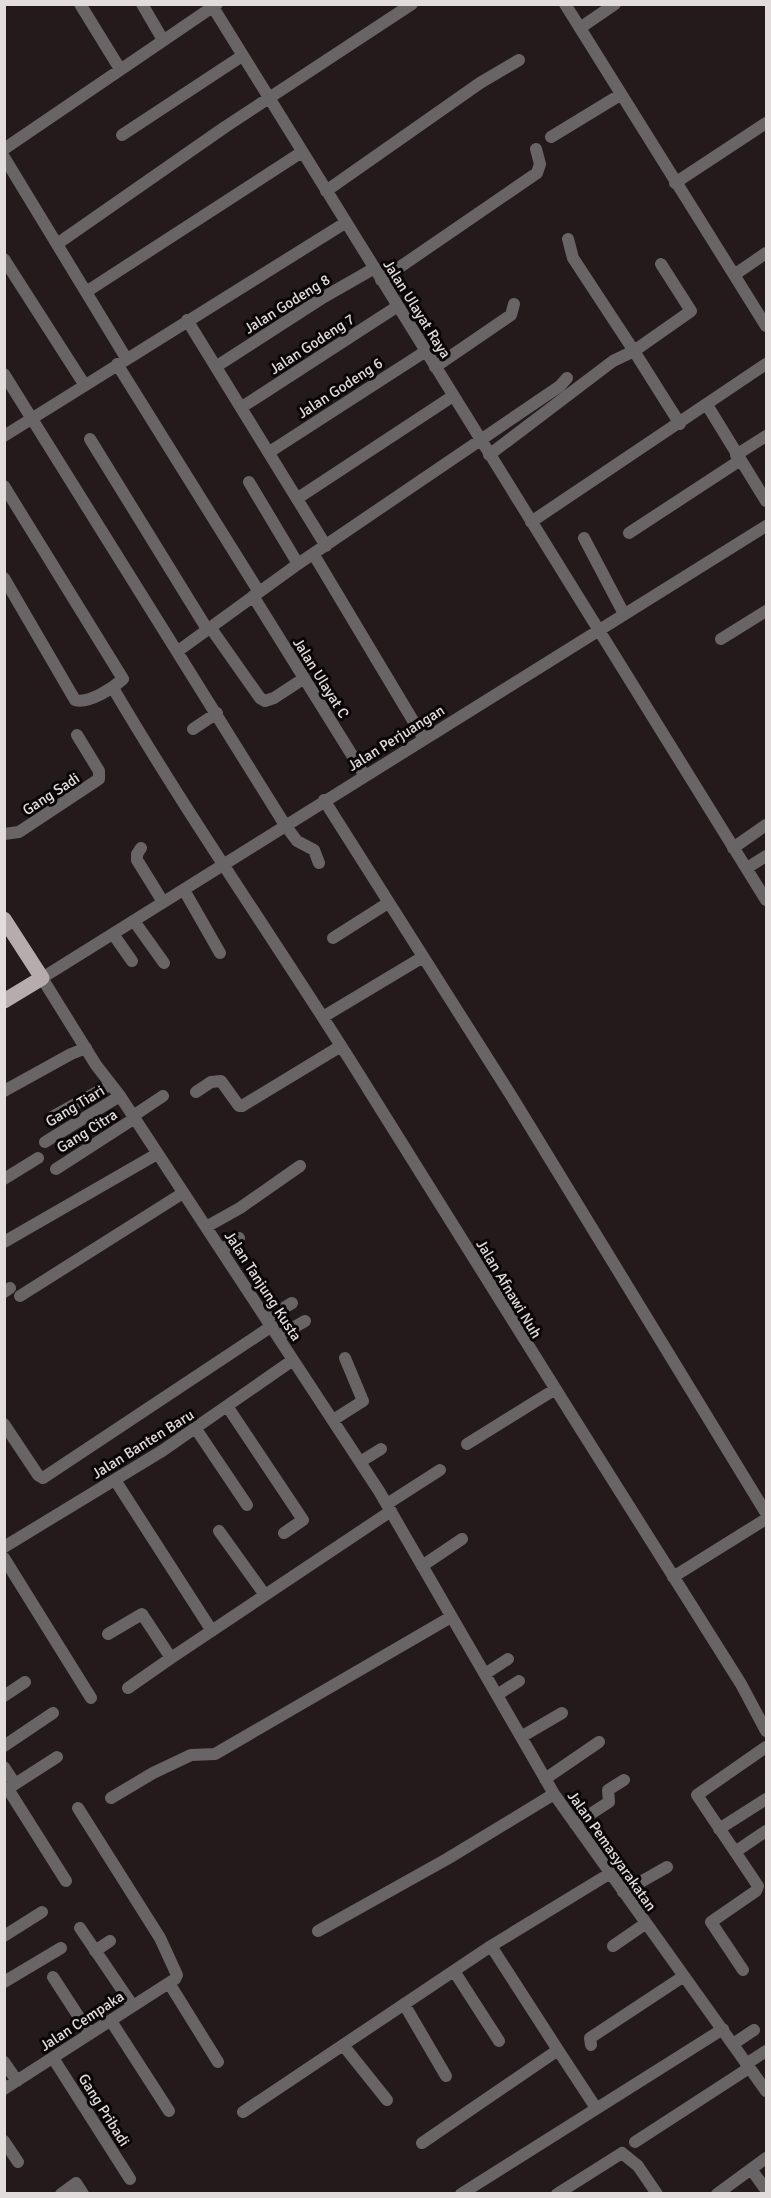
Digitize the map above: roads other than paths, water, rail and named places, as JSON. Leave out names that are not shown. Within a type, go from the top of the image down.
[{"type":"main road","points":[[4,919],[42,978],[4,1001]]},
{"type":"street","points":[[80,4],[120,69]]},
{"type":"street","points":[[142,4],[163,40]]},
{"type":"street","points":[[57,244],[225,128],[412,4]]},
{"type":"street","points":[[565,4],[766,326]]},
{"type":"street","points":[[580,28],[615,4]]},
{"type":"street","points":[[4,149],[213,5]]},
{"type":"street","name":"Jalan Ulayat Raya","points":[[213,5],[269,100],[766,900]]},
{"type":"street","points":[[122,135],[242,56]]},
{"type":"street","points":[[326,191],[480,83],[519,60]]},
{"type":"street","points":[[551,137],[620,95]]},
{"type":"street","points":[[675,183],[766,123]]},
{"type":"street","name":"Jalan Godeng 8","points":[[217,366],[324,297],[377,274],[537,173],[540,164],[536,149]]},
{"type":"street","points":[[86,292],[302,152]]},
{"type":"street","name":"Jalan Ulayat C","points":[[4,157],[86,292],[122,361],[303,679],[364,776]]},
{"type":"street","points":[[4,436],[345,223]]},
{"type":"street","points":[[568,239],[573,258],[680,424]]},
{"type":"street","points":[[734,275],[766,253]]},
{"type":"street","points":[[4,259],[84,384]]},
{"type":"street","points":[[489,455],[613,361],[634,351],[692,311],[661,264]]},
{"type":"street","points":[[435,367],[511,315],[514,304]]},
{"type":"street","name":"Jalan Godeng 7","points":[[242,407],[398,306]]},
{"type":"street","points":[[187,320],[270,451],[326,546]]},
{"type":"street","name":"Jalan Godeng 6","points":[[270,451],[426,351]]},
{"type":"street","points":[[531,522],[680,424],[766,364]]},
{"type":"street","points":[[4,374],[285,825],[297,841],[314,850],[319,863]]},
{"type":"street","points":[[178,651],[298,564],[560,386],[567,378]]},
{"type":"street","points":[[298,498],[453,396]]},
{"type":"street","points":[[707,405],[737,458],[766,501]]},
{"type":"street","points":[[628,533],[766,436]]},
{"type":"street","points":[[90,439],[209,628],[260,698],[265,701],[274,698],[303,679]]},
{"type":"street","points":[[249,482],[298,564]]},
{"type":"street","points":[[4,486],[122,673],[123,679],[113,688],[82,701],[75,700],[4,578]]},
{"type":"street","name":"Jalan Perjuangan","points":[[42,978],[598,629],[764,533]]},
{"type":"street","points":[[584,538],[624,614]]},
{"type":"street","points":[[314,555],[424,739]]},
{"type":"street","points":[[721,639],[766,611]]},
{"type":"street","name":"Jalan Afnawi Nuh","points":[[113,688],[222,865],[323,1017],[554,1390],[741,1684],[766,1731]]},
{"type":"street","points":[[193,729],[217,713]]},
{"type":"street","name":"Gang Sadi","points":[[4,834],[19,832],[99,779],[99,771],[77,735]]},
{"type":"street","points":[[324,800],[506,1087],[766,1513]]},
{"type":"street","points":[[733,848],[766,825]]},
{"type":"street","points":[[141,848],[137,854],[137,860],[163,902]]},
{"type":"street","points":[[747,868],[766,856]]},
{"type":"street","points":[[184,890],[220,953]]},
{"type":"street","points":[[333,938],[388,903]]},
{"type":"street","points":[[134,921],[164,963]]},
{"type":"street","points":[[113,934],[132,961]]},
{"type":"street","points":[[323,1017],[423,957]]},
{"type":"street","name":"Jalan Tanjung Kusta","points":[[42,978],[110,1085],[134,1117],[360,1462],[451,1617]]},
{"type":"street","points":[[196,1092],[212,1082],[221,1081],[239,1106],[242,1106],[341,1046]]},
{"type":"street","points":[[6,1086],[86,1048]]},
{"type":"street","points":[[52,1117],[110,1085]]},
{"type":"street","name":"Gang Tiari","points":[[45,1142],[120,1096]]},
{"type":"street","name":"Gang Citra","points":[[56,1169],[163,1096]]},
{"type":"street","points":[[4,1242],[157,1154]]},
{"type":"street","points":[[4,1179],[38,1158]]},
{"type":"street","points":[[206,1227],[240,1208],[300,1166]]},
{"type":"street","points":[[12,1292],[183,1193]]},
{"type":"street","points":[[221,1250],[239,1238]]},
{"type":"street","points":[[4,1424],[38,1475],[43,1478],[273,1327],[292,1303]]},
{"type":"street","points":[[273,1327],[304,1321]]},
{"type":"street","points":[[333,1420],[363,1401],[345,1358]]},
{"type":"street","name":"Jalan Banten Baru","points":[[4,1547],[196,1429],[293,1360]]},
{"type":"street","points":[[467,1444],[554,1390]]},
{"type":"street","points":[[227,1406],[306,1518],[284,1533]]},
{"type":"street","points":[[196,1429],[247,1505]]},
{"type":"street","points":[[360,1462],[381,1449]]},
{"type":"street","points":[[128,1688],[265,1595],[440,1470]]},
{"type":"street","points":[[115,1480],[212,1631]]},
{"type":"street","points":[[674,1577],[766,1519]]},
{"type":"street","points":[[219,1531],[265,1595]]},
{"type":"street","points":[[422,1566],[462,1539]]},
{"type":"street","points":[[4,1558],[91,1698]]},
{"type":"street","points":[[108,1634],[136,1615],[142,1614],[171,1658]]},
{"type":"street","points":[[111,1798],[153,1773],[191,1755],[215,1754],[318,1692],[451,1617]]},
{"type":"street","name":"Jalan Pemasyarakatan","points":[[451,1617],[554,1794],[766,2091]]},
{"type":"street","points":[[485,1674],[508,1659]]},
{"type":"street","points":[[497,1695],[519,1681]]},
{"type":"street","points":[[4,1696],[25,1682]]},
{"type":"street","points":[[4,1746],[53,1713]]},
{"type":"street","points":[[521,1737],[562,1713]]},
{"type":"street","points":[[545,1779],[600,1742]]},
{"type":"street","points":[[743,1970],[711,1923],[756,1891],[758,1886],[698,1798],[698,1792],[766,1747]]},
{"type":"street","points":[[9,1788],[57,1757]]},
{"type":"street","points":[[4,1767],[9,1788],[66,1881]]},
{"type":"street","points":[[575,1824],[609,1802],[608,1790],[624,1780]]},
{"type":"street","points":[[318,1931],[447,1859],[554,1794]]},
{"type":"street","points":[[719,1829],[766,1799]]},
{"type":"street","points":[[78,1808],[160,1938],[175,1967],[172,1981],[218,2062]]},
{"type":"street","points":[[735,1851],[766,1831]]},
{"type":"street","points":[[623,1892],[667,1867]]},
{"type":"street","points":[[243,2112],[490,1946],[609,1874]]},
{"type":"street","points":[[4,1936],[42,1912]]},
{"type":"street","points":[[613,1946],[645,1924]]},
{"type":"street","points":[[80,1928],[133,2006]]},
{"type":"street","points":[[95,1951],[110,1941]]},
{"type":"street","points":[[490,1946],[596,2108]]},
{"type":"street","points":[[4,1983],[61,1948]]},
{"type":"street","points":[[454,1971],[499,2041]]},
{"type":"street","points":[[591,2045],[590,2038],[648,2002],[684,1976]]},
{"type":"street","points":[[53,1977],[90,2034]]},
{"type":"street","name":"Jalan Cempaka","points":[[4,2089],[172,1981]]},
{"type":"street","points":[[404,2004],[446,2076]]},
{"type":"street","points":[[111,2021],[169,2111]]},
{"type":"street","points":[[461,2193],[596,2108],[610,2102],[723,2029]]},
{"type":"street","points":[[733,2044],[754,2030]]},
{"type":"street","points":[[344,2045],[387,2100]]},
{"type":"street","points":[[422,2143],[558,2050]]},
{"type":"street","points":[[635,2142],[748,2066],[766,2051]]},
{"type":"street","name":"Gang Pribadi","points":[[53,2058],[130,2180]]},
{"type":"street","points":[[4,2062],[17,2081]]},
{"type":"street","points":[[4,2141],[18,2162]]},
{"type":"street","points":[[557,2193],[622,2153],[638,2166],[654,2190],[639,2193]]},
{"type":"street","points":[[717,2193],[766,2158]]},
{"type":"street","points":[[751,2169],[766,2190]]},
{"type":"street","points":[[61,2193],[76,2183],[83,2193]]}]
